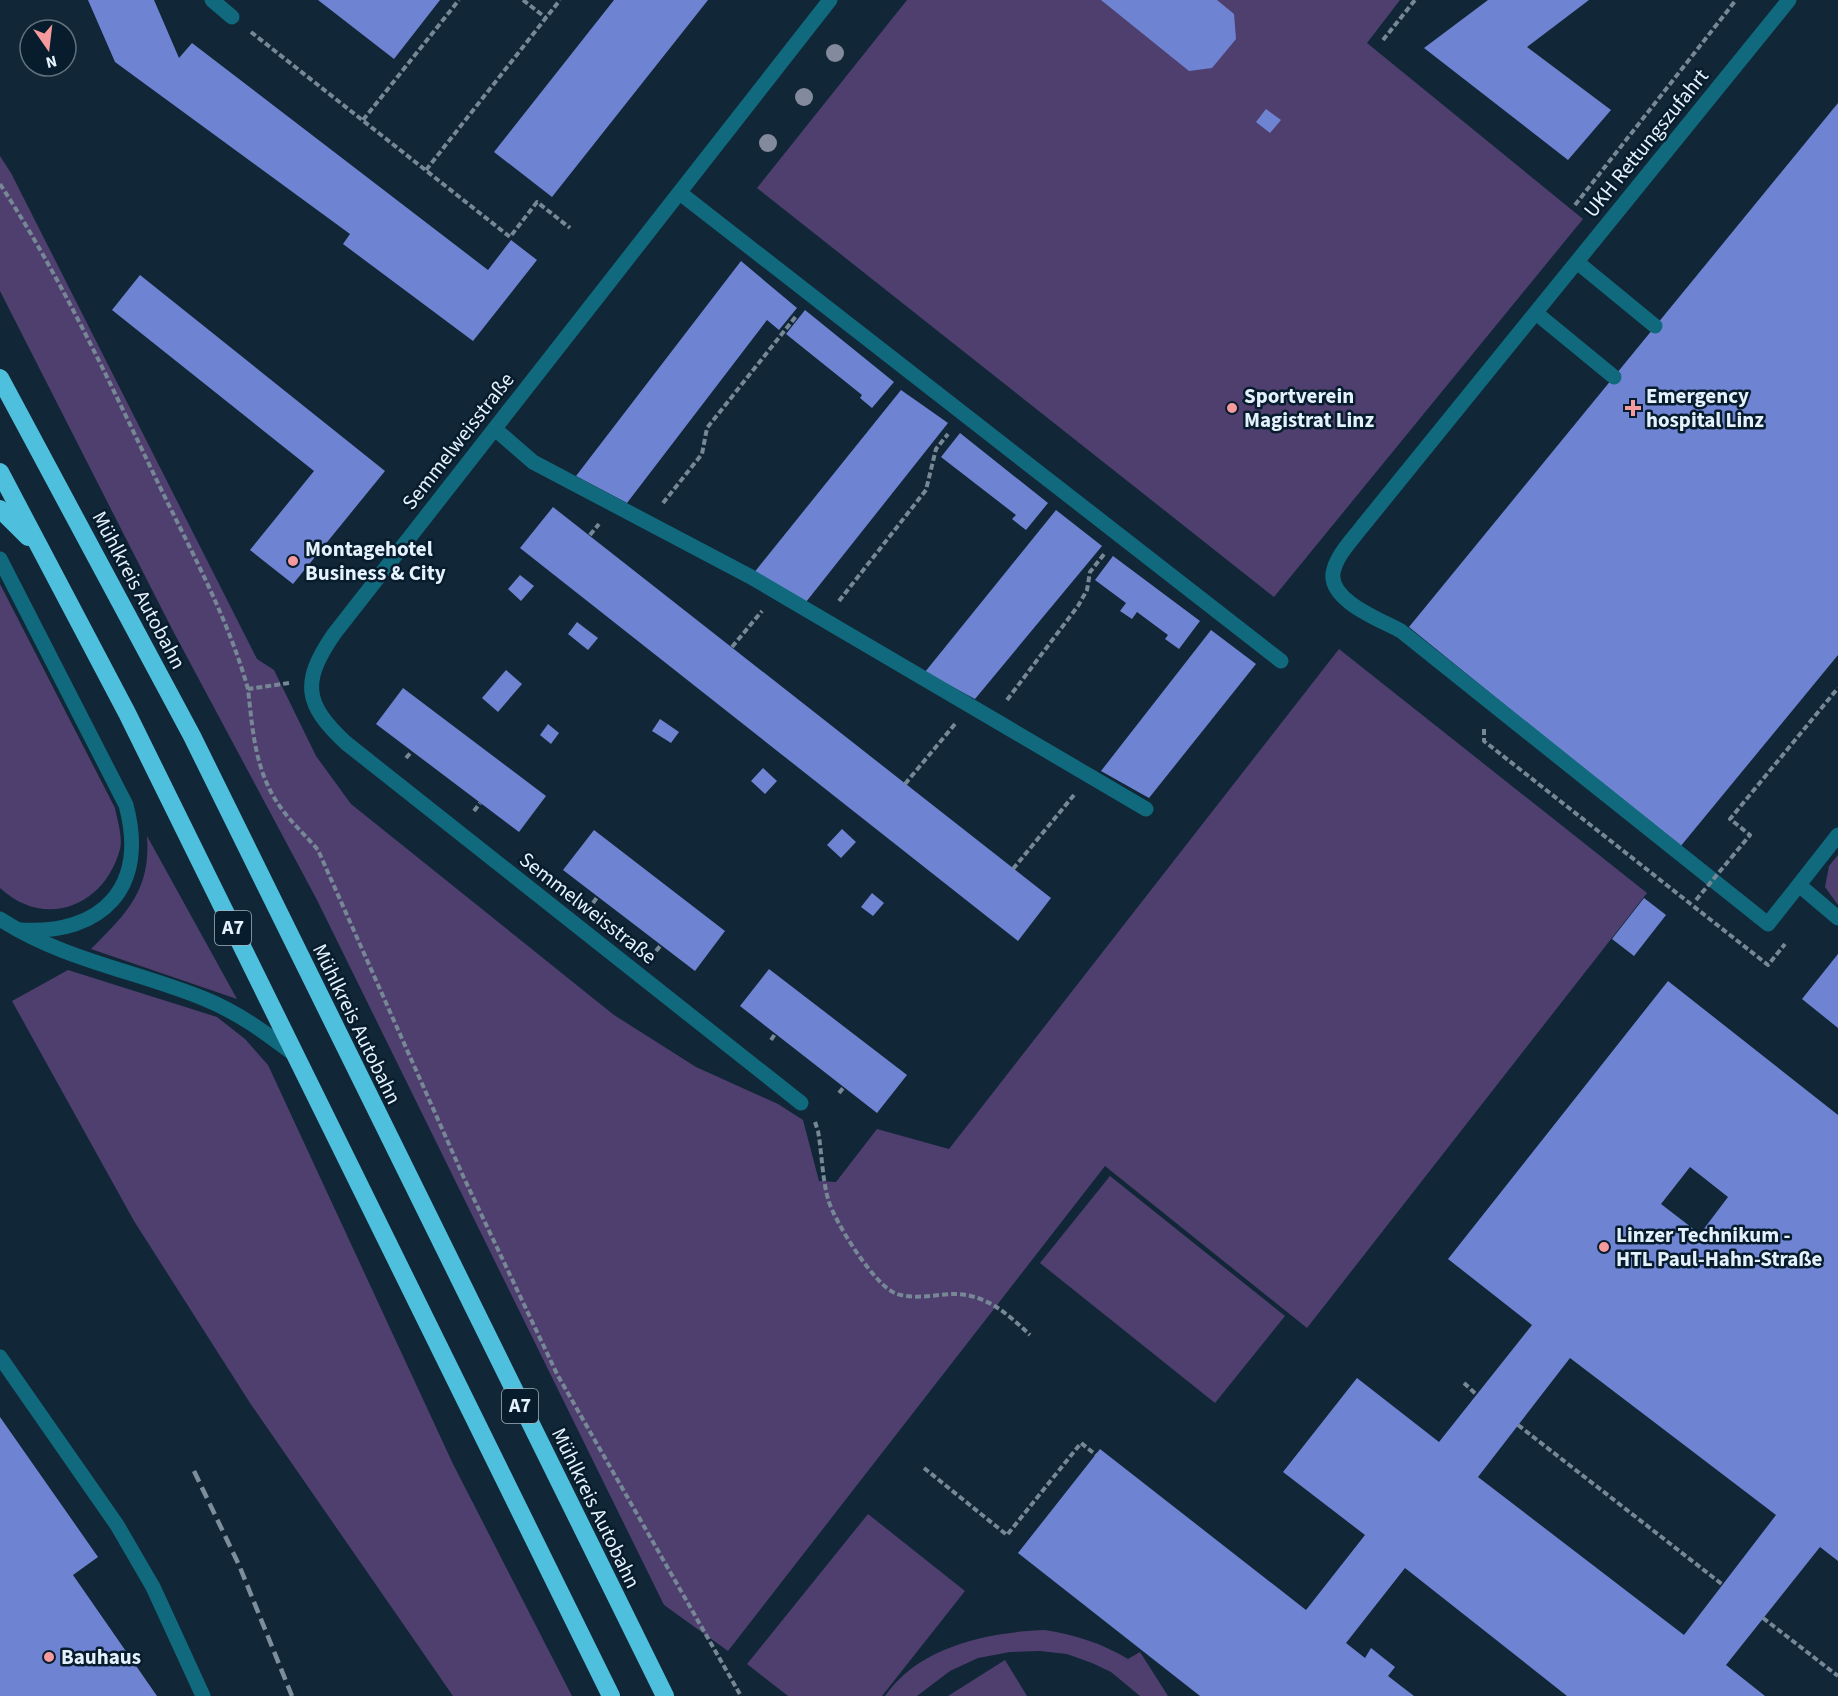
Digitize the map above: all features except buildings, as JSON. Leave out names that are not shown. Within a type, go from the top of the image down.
[{"type":"highway","name":"Mühlkreis Autobahn","points":[[0,378],[192,736],[665,1696]]},
{"type":"highway","name":"A7","points":[[0,472],[127,713],[611,1696]]},
{"type":"highway","points":[[0,509],[44,554]]},
{"type":"street","points":[[212,0],[232,17]]},
{"type":"street","name":"Semmelweisstraße","points":[[801,1103],[346,743],[325,724],[314,701],[310,680],[319,656],[334,634],[830,0]]},
{"type":"street","name":"UKH Rettungszufahrt","points":[[1486,697],[1401,632],[1344,600],[1336,588],[1333,574],[1337,560],[1360,528],[1789,0]]},
{"type":"street","points":[[680,193],[1281,661]]},
{"type":"street","points":[[1577,262],[1655,326]]},
{"type":"street","points":[[1536,313],[1614,376]]},
{"type":"street","points":[[495,429],[533,462],[778,593],[1146,809]]},
{"type":"street","points":[[0,559],[126,805],[132,830],[133,848],[125,880],[104,909],[89,919],[59,929],[20,930]]},
{"type":"street","points":[[1486,697],[1768,924],[1838,835]]},
{"type":"street","points":[[1799,885],[1838,918]]},
{"type":"street","points":[[0,919],[65,952],[204,998],[233,1012],[296,1056]]},
{"type":"street","points":[[0,1357],[117,1526],[153,1587],[203,1696]]},
{"type":"path","points":[[363,120],[459,0]]},
{"type":"path","points":[[523,0],[546,18]]},
{"type":"path","points":[[426,170],[560,0]]},
{"type":"path","points":[[1383,40],[1415,0]]},
{"type":"path","points":[[1575,205],[1736,0]]},
{"type":"path","points":[[232,17],[510,237],[537,202],[570,228]]},
{"type":"path","points":[[0,184],[32,232],[127,418],[224,624],[248,689],[253,739],[269,791],[318,850],[464,1178],[557,1374],[741,1696]]},
{"type":"path","points":[[648,522],[702,454],[707,428],[812,296]]},
{"type":"path","points":[[824,620],[926,490],[936,448],[963,414]]},
{"type":"path","points":[[992,720],[1078,606],[1087,590],[1090,572],[1120,536]]},
{"type":"path","points":[[732,647],[778,593]]},
{"type":"path","points":[[248,689],[310,680]]},
{"type":"path","points":[[1692,906],[1750,835],[1730,819],[1838,688]]},
{"type":"path","points":[[1486,697],[1484,741],[1768,965]]},
{"type":"path","points":[[905,784],[970,706]]},
{"type":"path","points":[[406,758],[412,750]]},
{"type":"path","points":[[1013,869],[1090,776]]},
{"type":"path","points":[[474,811],[480,803]]},
{"type":"path","points":[[593,903],[598,896]]},
{"type":"path","points":[[656,951],[661,945]]},
{"type":"path","points":[[771,1040],[775,1034]]},
{"type":"path","points":[[839,1093],[844,1087]]},
{"type":"path","points":[[801,1103],[811,1113],[818,1131],[828,1200],[857,1256],[880,1280],[896,1294],[927,1297],[958,1294],[987,1301],[1008,1314],[1030,1335]]},
{"type":"path","points":[[1464,1383],[1477,1395]]},
{"type":"path","points":[[1518,1425],[1723,1585]]},
{"type":"path","points":[[924,1468],[1007,1535],[1081,1443],[1096,1455]]},
{"type":"path","points":[[1763,1618],[1838,1676]]},
{"type":"shaded area","name":"Sportverein Magistrat Linz","points":[[907,0],[1400,0],[1367,43],[1583,219],[1274,597],[757,188]]},
{"type":"shaded area","points":[[0,156],[11,173],[257,659],[274,670],[316,756],[351,804],[614,1015],[696,1067],[778,1104],[803,1120],[819,1181],[836,1182],[877,1129],[949,1149],[1339,649],[1647,893],[1307,1328],[1105,1166],[728,1651],[664,1605],[317,900],[172,629],[0,291]]},
{"type":"shaded area","points":[[0,584],[115,808],[121,839],[120,849],[112,869],[101,885],[87,897],[71,906],[54,909],[36,908],[17,901],[0,888]]},
{"type":"shaded area","points":[[147,836],[237,999],[91,949],[126,912],[141,886],[147,855]]},
{"type":"shaded area","points":[[1838,855],[1838,905],[1825,887],[1829,866]]},
{"type":"shaded area","points":[[68,970],[217,1017],[245,1039],[268,1065],[453,1464],[572,1696],[453,1696],[250,1403],[134,1221],[12,1001]]},
{"type":"shaded area","points":[[1110,1176],[1285,1316],[1215,1403],[1040,1263]]},
{"type":"shaded area","points":[[868,1514],[965,1591],[882,1696],[788,1696],[747,1664]]},
{"type":"shaded area","points":[[1045,1630],[1088,1640],[1128,1659],[1140,1652],[1168,1696],[1140,1696],[1111,1672],[1092,1663],[1067,1654],[1040,1651],[1010,1652],[978,1658],[950,1671],[917,1696],[885,1696],[899,1679],[916,1665],[957,1645],[1001,1634]]},
{"type":"shaded area","points":[[1005,1660],[1027,1696],[948,1696]]},
{"type":"railway","points":[[194,1471],[239,1565],[292,1696]]},
{"type":"place","name":"Sportverein Magistrat Linz","points":[[1232,408]]},
{"type":"place","name":"Emergency hospital Linz","points":[[1633,408]]},
{"type":"place","name":"Montagehotel Business & City","points":[[293,561]]},
{"type":"place","name":"Linzer Technikum - HTL Paul-Hahn-Straße","points":[[1604,1247]]},
{"type":"place","name":"Bauhaus","points":[[49,1657]]}]
